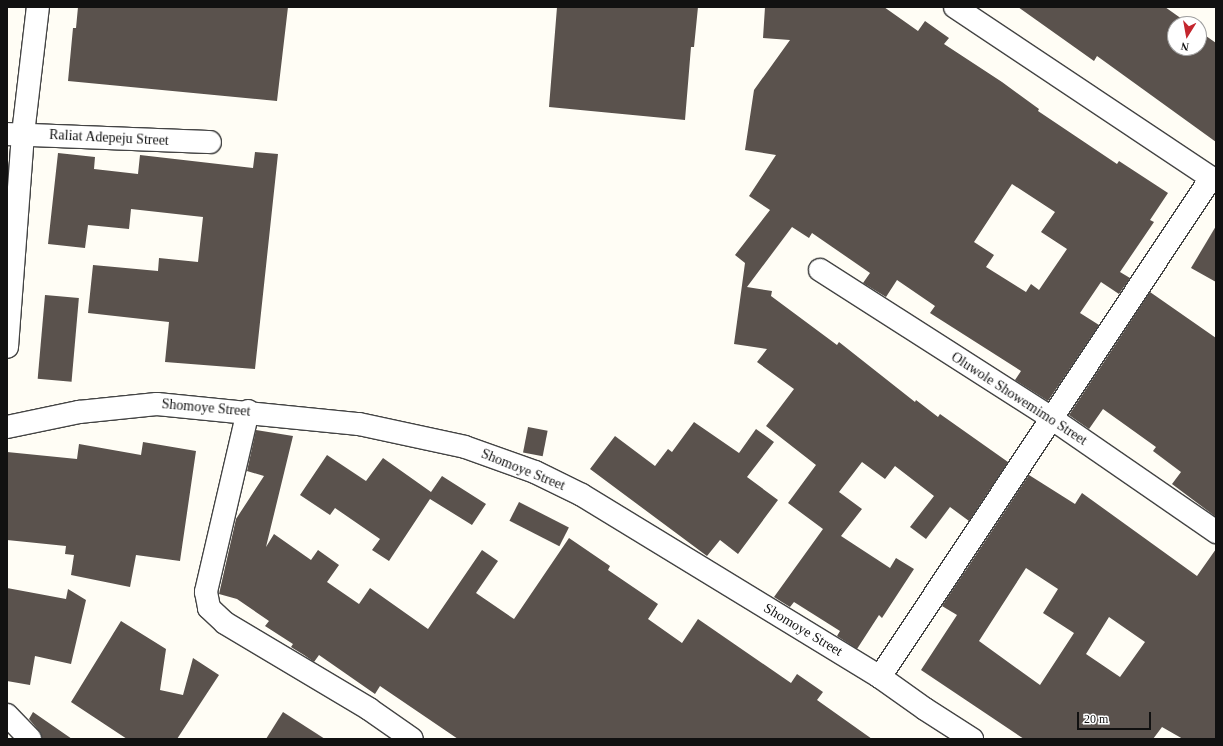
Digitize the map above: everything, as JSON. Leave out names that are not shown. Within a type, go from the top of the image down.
[{"type":"street","points":[[7,347],[15,134],[38,7]]},
{"type":"street","points":[[880,677],[1052,418],[1214,180],[955,7]]},
{"type":"street","name":"Raliat Adepeju Street","points":[[15,134],[210,142]]},
{"type":"street","name":"Oluwole Showemimo Street","points":[[820,270],[1052,418],[1216,532]]},
{"type":"street","name":"Shomoye Street","points":[[7,427],[79,412],[157,404],[248,411],[359,424],[465,446],[535,472],[582,495],[880,677],[966,737]]},
{"type":"street","points":[[248,411],[206,592],[209,608],[224,623],[370,709],[412,739]]},
{"type":"street","points":[[7,715],[30,739]]},
{"type":"building","points":[[78,7],[288,7],[277,101],[68,81],[73,28],[76,28]]},
{"type":"building","points":[[557,7],[698,7],[694,47],[691,47],[685,120],[549,107]]},
{"type":"building","points":[[765,7],[884,7],[918,31],[925,21],[949,38],[944,44],[1002,82],[1039,109],[1038,111],[1117,164],[1119,161],[1168,193],[1150,220],[1154,222],[1120,272],[1130,278],[1119,294],[1101,282],[1080,313],[1099,325],[1048,401],[1015,380],[1021,371],[930,313],[935,306],[897,280],[886,297],[863,283],[870,273],[812,233],[809,238],[792,227],[747,287],[772,291],[771,296],[837,345],[839,342],[915,402],[916,400],[938,417],[940,414],[1008,462],[969,521],[950,507],[926,539],[910,527],[934,496],[895,466],[885,479],[862,462],[839,492],[862,509],[841,536],[890,568],[896,558],[914,569],[882,618],[879,615],[857,649],[837,636],[840,631],[794,602],[790,607],[774,597],[823,529],[788,503],[816,465],[766,426],[794,389],[757,362],[767,349],[734,344],[745,263],[735,255],[770,210],[749,196],[776,155],[745,150],[754,90],[790,40],[763,38]],"holes":[[[1012,184],[1055,212],[1041,232],[1067,249],[1039,290],[1031,284],[1026,292],[986,267],[994,255],[974,242]]]},
{"type":"building","points":[[1018,7],[1165,7],[1178,16],[1167,16],[1167,56],[1207,56],[1207,37],[1216,43],[1216,142],[1097,56],[1094,61]]},
{"type":"building","points":[[255,152],[278,154],[255,369],[165,362],[169,322],[88,313],[93,265],[158,271],[159,258],[198,262],[203,217],[131,209],[129,229],[88,225],[85,248],[48,244],[58,153],[95,157],[94,169],[138,174],[140,155],[253,168]]},
{"type":"building","points":[[1216,226],[1216,282],[1191,268]]},
{"type":"building","points":[[1150,292],[1216,338],[1216,517],[1172,484],[1181,472],[1153,451],[1156,447],[1103,409],[1089,429],[1069,415]]},
{"type":"building","points":[[45,295],[79,298],[72,382],[38,379]]},
{"type":"building","points":[[694,422],[739,453],[756,429],[774,442],[747,477],[778,500],[738,554],[720,540],[707,556],[590,469],[615,436],[655,466],[668,449],[672,452]]},
{"type":"building","points":[[528,427],[548,431],[543,456],[523,453]]},
{"type":"building","points":[[256,430],[293,436],[266,547],[274,534],[311,560],[318,550],[339,565],[327,582],[359,604],[370,588],[428,629],[482,550],[498,561],[476,593],[514,619],[569,538],[610,566],[608,570],[658,604],[648,619],[682,643],[698,619],[791,683],[797,674],[823,692],[817,700],[872,739],[458,739],[380,686],[375,694],[319,655],[314,662],[291,647],[293,644],[265,626],[269,621],[237,599],[219,594],[236,519],[264,476],[247,471]]},
{"type":"building","points":[[143,442],[196,451],[180,561],[136,555],[130,587],[71,575],[74,555],[65,554],[66,546],[7,540],[7,452],[77,459],[79,444],[141,455]]},
{"type":"building","points":[[327,455],[366,481],[383,458],[431,492],[442,476],[486,504],[472,525],[430,499],[389,561],[372,550],[380,539],[335,508],[330,515],[300,495]]},
{"type":"building","points":[[1029,475],[1075,504],[1082,493],[1197,576],[1216,549],[1216,739],[1183,739],[1162,727],[1153,739],[1024,739],[921,670],[957,615],[942,606]],"holes":[[[1026,568],[1058,589],[1043,613],[1074,633],[1040,685],[979,641]],[[1109,617],[1145,642],[1120,677],[1086,654]]]},
{"type":"building","points":[[519,502],[569,527],[559,546],[509,521]]},
{"type":"building","points":[[7,588],[66,599],[68,589],[86,600],[71,664],[35,656],[30,685],[7,681]]},
{"type":"building","points":[[121,621],[166,649],[160,690],[183,695],[193,658],[219,675],[177,739],[127,739],[71,702]]},
{"type":"building","points":[[33,712],[72,739],[42,739],[39,731],[29,719]]},
{"type":"building","points":[[283,712],[325,739],[266,739]]}]
